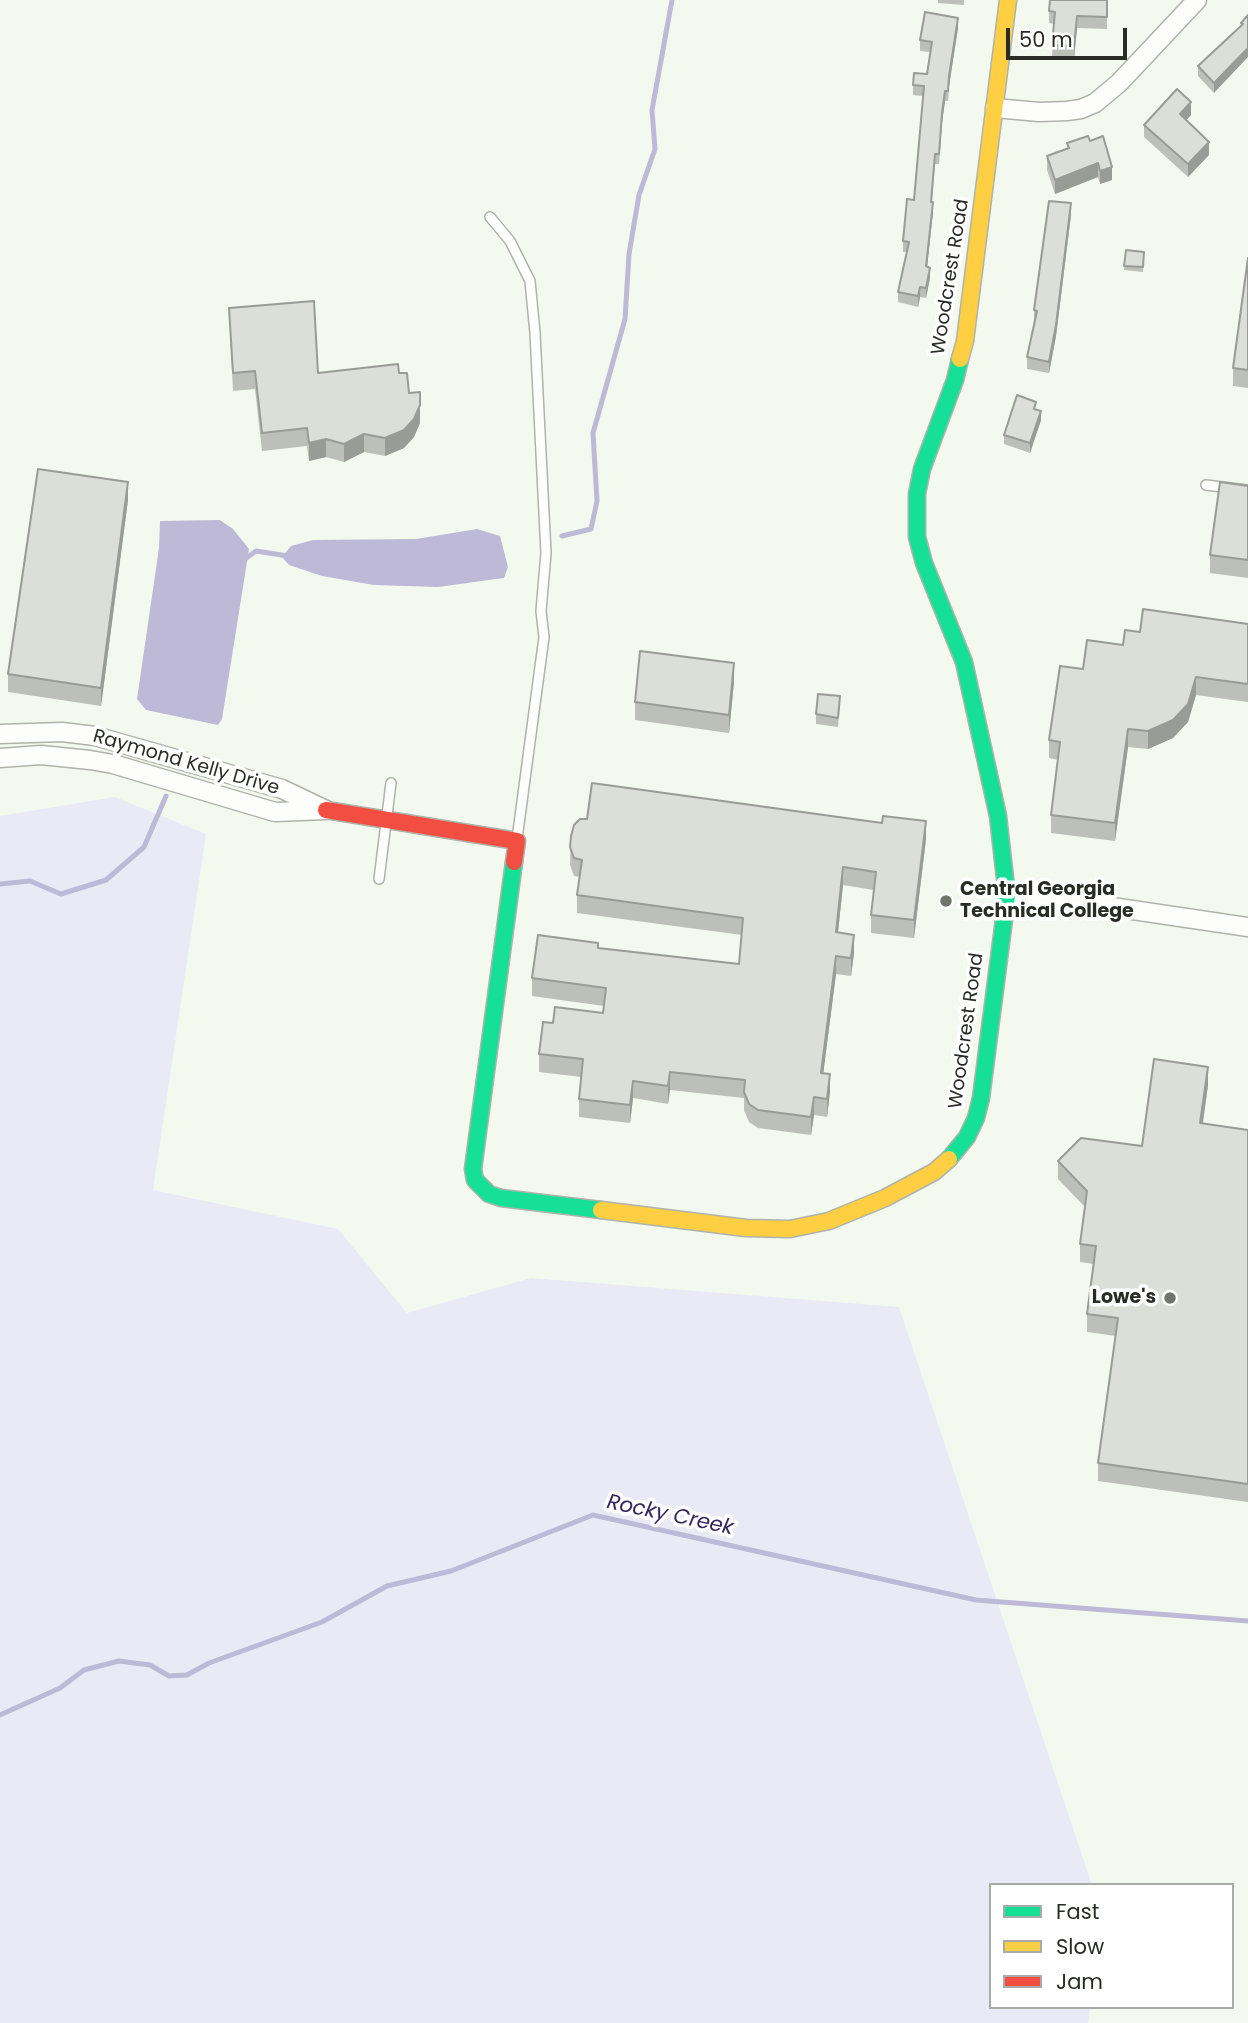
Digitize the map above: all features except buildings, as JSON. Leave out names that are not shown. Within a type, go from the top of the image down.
[{"type":"street","name":"Woodcrest Road","points":[[517,841],[473,1168],[475,1180],[489,1194],[501,1198],[746,1228],[790,1229],[830,1221],[885,1198],[934,1172],[954,1155],[967,1137],[981,1098],[1007,896],[998,817],[975,706],[964,662],[924,563],[917,537],[916,515],[922,469],[955,380],[965,341],[1008,0]]},
{"type":"street","points":[[996,108],[1040,112],[1067,111],[1095,103],[1119,83],[1196,0]]},
{"type":"street","name":"Raymond Kelly Drive","points":[[0,734],[62,732],[95,736],[282,789],[326,810]]},
{"type":"street","name":"Raymond Kelly Drive","points":[[0,758],[41,755],[90,760],[113,764],[275,812],[326,810],[517,841]]},
{"type":"street","points":[[1007,896],[1065,900],[1248,927]]},
{"type":"lane","points":[[490,217],[510,241],[530,281],[546,553],[541,611],[544,638],[517,841]]},
{"type":"lane","points":[[1206,485],[1248,490]]},
{"type":"lane","points":[[379,879],[391,783]]},
{"type":"shaded area","points":[[220,520],[233,529],[249,549],[222,719],[218,725],[146,710],[137,699],[159,548],[160,521]]},
{"type":"shaded area","points":[[477,529],[500,536],[508,567],[504,578],[438,587],[374,585],[322,576],[289,565],[282,557],[291,546],[313,540],[416,539]]},
{"type":"shaded area","points":[[115,797],[206,834],[153,1190],[338,1229],[407,1313],[531,1278],[899,1307],[1091,1883],[989,1883],[989,2009],[1090,2009],[1088,2023],[0,2023],[0,816]]},
{"type":"waterway","points":[[562,536],[591,529],[597,501],[593,433],[625,319],[629,254],[639,195],[655,149],[652,110],[672,0]]},
{"type":"waterway","points":[[245,559],[256,551],[288,556]]},
{"type":"waterway","points":[[0,884],[30,881],[61,894],[106,880],[144,847],[166,796]]},
{"type":"waterway","name":"Rocky Creek","points":[[0,1715],[60,1688],[84,1670],[119,1661],[150,1665],[169,1676],[187,1675],[209,1663],[322,1622],[387,1586],[451,1571],[593,1515],[976,1600],[1248,1621]]},
{"type":"traffic: fast","points":[[949,1159],[967,1137],[981,1098],[1007,896],[998,816],[964,662],[924,563],[917,537],[917,494],[922,469],[955,380],[960,359]]},
{"type":"traffic: fast","points":[[514,862],[473,1169],[475,1180],[489,1194],[501,1198],[601,1210]]},
{"type":"traffic: slow","points":[[960,359],[965,341],[1008,0]]},
{"type":"traffic: slow","points":[[601,1210],[746,1228],[790,1229],[829,1221],[885,1198],[934,1172],[949,1159]]},
{"type":"traffic: jam","points":[[326,810],[517,841],[514,862]]},
{"type":"place","name":"Central Georgia Technical College","points":[[946,901]]},
{"type":"place","name":"Lowe's","points":[[1170,1298]]}]
